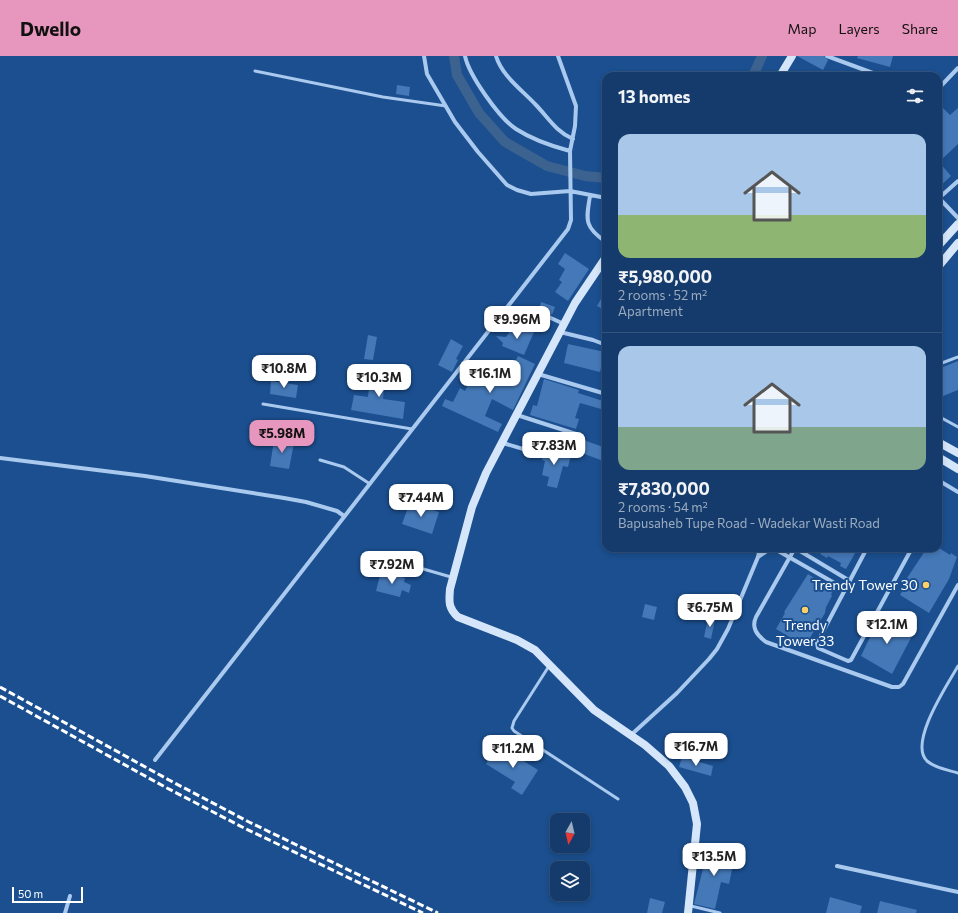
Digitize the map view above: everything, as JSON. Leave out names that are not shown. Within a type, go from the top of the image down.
[{"type":"street","points":[[424,56],[427,74],[455,122],[478,152],[507,185],[531,194],[570,191],[602,198]]},
{"type":"street","points":[[465,56],[477,83],[494,106],[515,128],[547,145],[570,151]]},
{"type":"street","points":[[496,56],[498,62],[515,86],[535,104],[555,129],[573,139]]},
{"type":"street","points":[[155,760],[568,229],[570,220],[570,151],[573,139],[576,106],[558,56]]},
{"type":"street","points":[[783,72],[792,56]]},
{"type":"street","points":[[827,56],[869,72]]},
{"type":"street","points":[[942,85],[958,68]]},
{"type":"street","points":[[942,195],[958,181]]},
{"type":"street","points":[[590,196],[587,223],[596,235],[602,239]]},
{"type":"street","points":[[942,202],[958,218]]},
{"type":"street","points":[[942,242],[958,224]]},
{"type":"street","points":[[942,262],[958,243]]},
{"type":"street","points":[[602,266],[575,303],[486,473],[472,508],[453,578],[449,602],[451,611],[458,617],[517,640],[535,650],[594,710],[645,745],[669,766],[685,787],[693,804],[697,824],[688,909]]},
{"type":"street","points":[[531,309],[564,324]]},
{"type":"street","points":[[560,332],[602,343]]},
{"type":"street","points":[[538,374],[602,393]]},
{"type":"street","points":[[517,415],[576,434]]},
{"type":"street","points":[[502,443],[540,454]]},
{"type":"street","points":[[942,444],[958,453]]},
{"type":"street","points":[[0,458],[145,476],[284,498],[304,502],[337,512],[344,516]]},
{"type":"street","points":[[942,460],[958,468]]},
{"type":"street","points":[[942,482],[958,492]]},
{"type":"street","points":[[631,735],[676,693],[717,649],[728,629],[759,552]]},
{"type":"street","points":[[758,557],[766,552]]},
{"type":"street","points":[[779,552],[845,589]]},
{"type":"street","points":[[793,552],[756,617],[754,623],[755,631],[766,642],[892,687],[900,687],[903,684],[958,584]]},
{"type":"street","points":[[802,552],[850,581]]},
{"type":"street","points":[[865,552],[817,645],[818,648],[850,661],[910,552]]},
{"type":"street","points":[[837,866],[958,892]]},
{"type":"street","points":[[65,913],[70,896]]},
{"type":"lane","points":[[255,71],[383,97],[446,106]]},
{"type":"lane","points":[[942,364],[958,357]]},
{"type":"lane","points":[[263,404],[412,429]]},
{"type":"lane","points":[[942,418],[958,427]]},
{"type":"lane","points":[[320,460],[344,467],[370,484]]},
{"type":"lane","points":[[375,555],[453,578]]},
{"type":"lane","points":[[550,665],[514,721],[512,728],[514,732],[618,800]]},
{"type":"lane","points":[[958,666],[934,708],[924,731],[921,750],[926,760],[936,767],[958,773]]},
{"type":"lane","points":[[688,909],[720,913]]},
{"type":"building","points":[[797,56],[824,56],[828,60],[823,70]]},
{"type":"building","points":[[858,56],[893,56],[890,67],[857,58]]},
{"type":"building","points":[[397,85],[410,87],[409,96],[396,94]]},
{"type":"building","points":[[942,107],[950,115],[958,108],[958,144],[942,159]]},
{"type":"building","points":[[942,166],[951,176],[942,184]]},
{"type":"building","points":[[565,253],[589,269],[568,301],[555,292],[562,282],[559,280],[565,269],[558,264]]},
{"type":"building","points":[[602,297],[602,309],[597,306]]},
{"type":"building","points":[[541,302],[555,307],[552,315],[539,309]]},
{"type":"building","points":[[515,326],[523,330],[524,327],[534,332],[524,355],[502,346],[503,343],[496,336],[506,337]]},
{"type":"building","points":[[368,335],[377,337],[373,360],[364,359]]},
{"type":"building","points":[[451,339],[463,346],[456,359],[458,360],[452,372],[438,365]]},
{"type":"building","points":[[568,344],[602,351],[602,364],[600,372],[564,363]]},
{"type":"building","points":[[518,356],[535,364],[513,410],[492,399],[485,416],[502,424],[498,432],[442,406],[445,399],[453,402],[460,388],[465,391],[476,368],[486,373],[485,376],[507,386],[516,367],[513,366]]},
{"type":"building","points":[[958,361],[958,390],[943,396],[942,395],[942,367]]},
{"type":"building","points":[[371,369],[393,371],[392,380],[385,379],[383,399],[405,402],[403,419],[351,410],[354,395],[368,397]]},
{"type":"building","points":[[544,379],[579,390],[578,393],[602,401],[601,409],[580,403],[575,418],[579,419],[576,429],[530,415],[533,405],[537,406]]},
{"type":"building","points":[[271,381],[298,385],[296,398],[270,394]]},
{"type":"building","points":[[575,437],[602,447],[602,461],[571,449]]},
{"type":"building","points":[[274,440],[294,443],[289,469],[270,466]]},
{"type":"building","points":[[545,448],[571,455],[568,467],[563,466],[557,488],[547,486],[549,477],[542,475],[545,461],[542,460]]},
{"type":"building","points":[[410,502],[439,512],[432,534],[402,524]]},
{"type":"building","name":"Trendy Tower 30","points":[[942,550],[957,557],[949,579],[929,613],[900,595],[909,579],[907,578],[924,552],[942,552]]},
{"type":"building","points":[[822,552],[856,552],[846,569],[840,566],[841,563],[828,556],[827,558],[820,554]]},
{"type":"building","points":[[381,571],[405,578],[404,582],[411,585],[409,593],[402,590],[400,597],[376,591]]},
{"type":"building","name":"Trendy Tower 33","points":[[808,574],[814,578],[813,581],[833,590],[825,613],[805,646],[776,629],[785,613],[784,612]]},
{"type":"building","points":[[645,604],[657,607],[654,620],[642,617]]},
{"type":"building","points":[[880,616],[913,634],[892,674],[861,656]]},
{"type":"building","points":[[708,618],[715,620],[711,639],[704,637]]},
{"type":"building","points":[[498,745],[538,770],[522,795],[511,788],[515,782],[486,764]]},
{"type":"building","points":[[682,757],[713,766],[711,776],[679,767]]},
{"type":"building","points":[[708,849],[735,855],[729,884],[721,882],[715,909],[694,904]]},
{"type":"building","points":[[830,897],[862,906],[860,913],[826,913]]},
{"type":"building","points":[[650,898],[665,902],[662,913],[647,913]]},
{"type":"building","points":[[880,901],[917,910],[916,913],[877,913]]},
{"type":"waterway","points":[[454,56],[457,75],[479,113],[505,142],[547,166],[585,176],[602,178]]},
{"type":"waterway","points":[[755,72],[762,56]]},
{"type":"railway","points":[[0,687],[169,780],[249,822],[438,913]]},
{"type":"railway","points":[[0,696],[165,787],[246,829],[423,913]]},
{"type":"place","name":"Trendy Tower 30","points":[[926,585]]},
{"type":"place","name":"Trendy Tower 33","points":[[805,610]]}]
